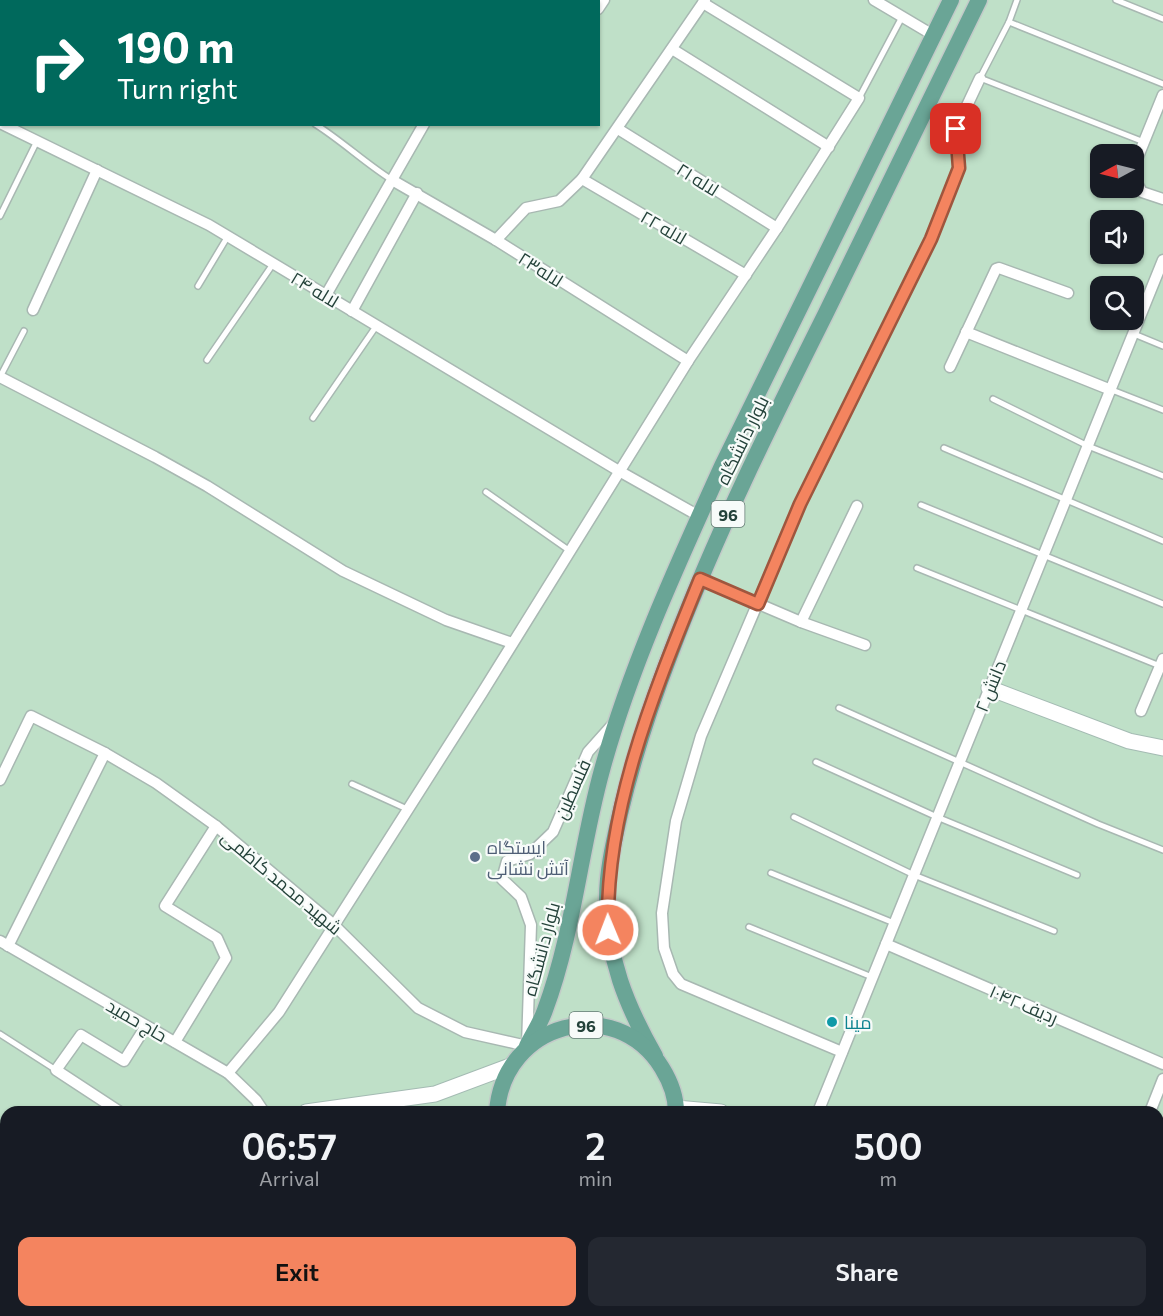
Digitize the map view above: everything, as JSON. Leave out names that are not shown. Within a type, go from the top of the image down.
[{"type":"main road","name":"بلوار دانشگاه","points":[[527,1046],[545,1012],[556,976],[568,930],[601,771],[656,616],[722,466],[951,0]]},
{"type":"main road","name":"بلوار دانشگاه","points":[[655,1056],[624,996],[608,930],[607,895],[612,850],[643,728],[700,579],[747,473],[979,0]]},
{"type":"main road","name":"96","points":[[497,1106],[498,1094],[510,1066],[527,1046],[552,1032],[579,1025],[607,1027],[633,1038],[655,1056],[669,1080],[676,1106]]},
{"type":"street","points":[[874,0],[933,35]]},
{"type":"street","points":[[228,1072],[279,1012],[688,361],[746,276],[859,98],[704,2],[582,180],[559,201],[526,208],[496,240]]},
{"type":"street","points":[[672,49],[829,147]]},
{"type":"street","points":[[842,1052],[681,984],[669,964],[664,948],[662,913],[676,821],[701,736],[800,504],[931,239],[959,168],[956,129],[980,78]]},
{"type":"street","points":[[1163,95],[1160,110],[1135,164],[1135,180],[1142,192],[1163,199]]},
{"type":"street","name":"لاله ۲۴","points":[[5,126],[209,225],[619,471],[699,516]]},
{"type":"street","points":[[326,295],[423,126]]},
{"type":"street","name":"لاله ۲۱","points":[[618,129],[777,228]]},
{"type":"street","points":[[33,310],[97,170]]},
{"type":"street","name":"لاله۲۳","points":[[392,180],[496,240],[688,361]]},
{"type":"street","name":"لاله ۲۲","points":[[582,180],[746,276]]},
{"type":"street","points":[[352,310],[417,193]]},
{"type":"street","name":"دانش ۲","points":[[820,1106],[1163,260]]},
{"type":"street","points":[[950,366],[996,268],[1068,293]]},
{"type":"street","points":[[966,332],[1111,390]]},
{"type":"street","points":[[0,377],[207,486],[343,571],[446,620],[512,643]]},
{"type":"street","points":[[801,622],[856,506]]},
{"type":"street","points":[[700,579],[801,622],[865,645]]},
{"type":"street","points":[[1141,711],[1162,663]]},
{"type":"street","points":[[990,688],[1129,741],[1163,748]]},
{"type":"street","name":"شهید محمد کاظمی","points":[[0,780],[32,716],[105,753],[171,792],[216,826],[333,924],[418,1008],[465,1032],[527,1046]]},
{"type":"street","name":"فلسطین","points":[[527,1046],[531,925],[521,897],[502,879],[504,870],[507,861],[530,854],[553,832],[588,752],[618,720]]},
{"type":"street","points":[[4,943],[105,753]]},
{"type":"street","points":[[175,1042],[226,958],[218,938],[165,906],[216,826]]},
{"type":"street","name":"حاج حمید","points":[[4,943],[228,1072],[260,1106]]},
{"type":"street","name":"ردیف ۱۰۴۲","points":[[886,944],[1163,1064]]},
{"type":"street","points":[[111,1106],[56,1070],[81,1035],[124,1061],[146,1026]]},
{"type":"street","points":[[349,1106],[435,1094],[510,1066]]},
{"type":"street","points":[[1152,1106],[1163,1079]]},
{"type":"lane","points":[[1017,0],[1009,22],[980,78],[1144,142]]},
{"type":"lane","points":[[1116,0],[1163,19]]},
{"type":"lane","points":[[859,98],[902,17]]},
{"type":"lane","points":[[1009,22],[1163,84]]},
{"type":"lane","points":[[318,126],[392,180]]},
{"type":"lane","points":[[0,216],[37,141]]},
{"type":"lane","points":[[198,286],[228,237]]},
{"type":"lane","points":[[207,360],[273,264]]},
{"type":"lane","points":[[313,418],[377,325]]},
{"type":"lane","points":[[0,377],[24,331]]},
{"type":"lane","points":[[1133,334],[1163,346]]},
{"type":"lane","points":[[1111,390],[1163,411]]},
{"type":"lane","points":[[993,399],[1088,446],[1163,476]]},
{"type":"lane","points":[[944,448],[1163,541]]},
{"type":"lane","points":[[486,492],[570,551]]},
{"type":"lane","points":[[921,505],[1163,604]]},
{"type":"lane","points":[[917,568],[1162,663]]},
{"type":"lane","points":[[839,708],[1098,824],[1163,850]]},
{"type":"lane","points":[[816,762],[937,818],[1077,875]]},
{"type":"lane","points":[[352,784],[407,809]]},
{"type":"lane","points":[[794,817],[914,875],[1054,931]]},
{"type":"lane","points":[[771,873],[894,923]]},
{"type":"lane","points":[[749,927],[872,977]]},
{"type":"lane","points":[[0,1034],[56,1070]]},
{"type":"green space","points":[[600,0],[1163,0],[1163,1106],[0,1106],[0,126],[600,126]]},
{"type":"place","name":"ایستگاه آتش نشانی","points":[[475,857]]},
{"type":"place","name":"مینا","points":[[832,1022]]},
{"type":"route","points":[[608,930],[607,895],[612,850],[629,777],[643,728],[700,579],[758,604],[800,504],[931,239],[959,168],[956,129]]}]
